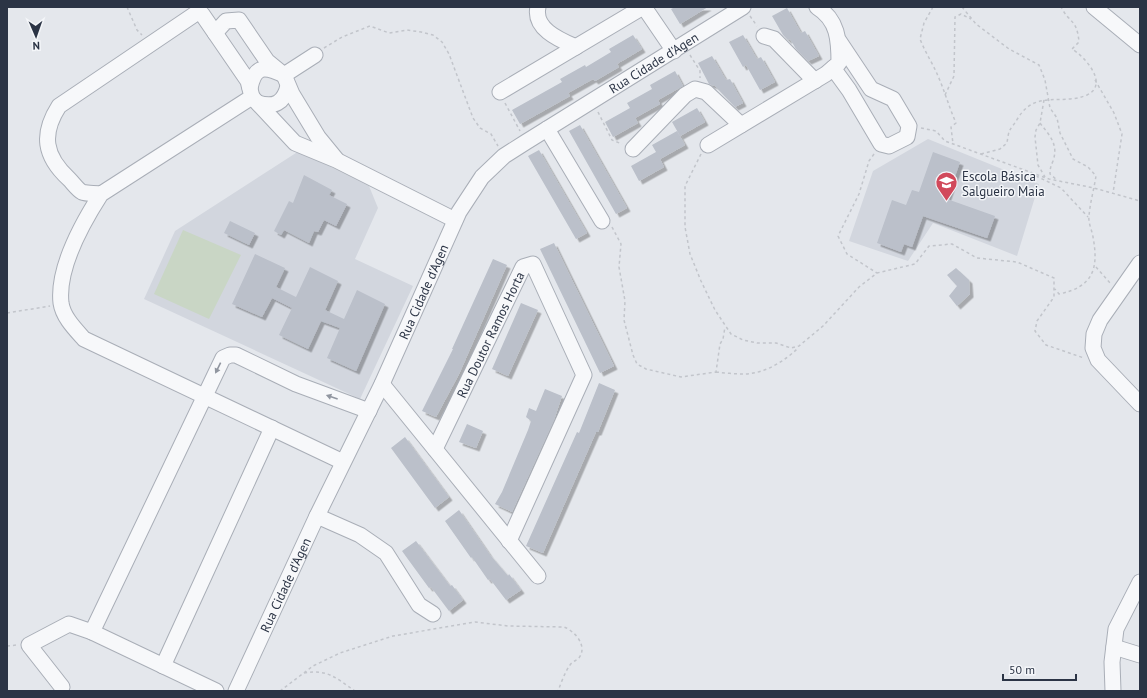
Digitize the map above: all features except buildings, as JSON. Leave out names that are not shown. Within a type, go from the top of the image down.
[{"type":"street","points":[[538,7],[537,12],[544,28],[556,38],[576,47]]},
{"type":"street","points":[[500,92],[644,7],[679,48]]},
{"type":"street","points":[[1094,7],[1140,45]]},
{"type":"street","points":[[824,9],[832,22],[839,41],[871,89],[893,99],[909,126],[907,137],[889,146],[881,144],[860,108],[833,68]]},
{"type":"street","points":[[101,194],[82,192],[58,169],[50,153],[47,138],[50,120],[59,106],[202,10],[202,14],[248,81],[253,96],[295,143],[336,160],[455,220]]},
{"type":"street","name":"Rua Cidade d'Agen","points":[[236,691],[317,516],[382,384],[455,220],[482,177],[504,156],[526,142],[679,48],[745,10]]},
{"type":"street","points":[[215,33],[226,20],[239,20],[267,61],[286,81],[318,138],[336,160]]},
{"type":"street","points":[[764,36],[774,38],[815,81]]},
{"type":"street","points":[[708,145],[815,81],[833,68],[839,63],[839,41]]},
{"type":"street","points":[[253,96],[268,106],[278,102],[286,95],[286,81],[315,55]]},
{"type":"street","points":[[253,96],[254,75],[260,69],[269,68],[286,81]]},
{"type":"street","points":[[633,149],[685,95],[696,89],[706,92],[741,125]]},
{"type":"street","points":[[860,108],[879,92]]},
{"type":"street","points":[[253,96],[101,194],[86,217],[71,252],[62,280],[62,304],[72,327],[84,339],[344,462]]},
{"type":"street","points":[[547,129],[602,221]]},
{"type":"street","points":[[1140,263],[1100,320],[1094,334],[1093,348],[1098,360],[1140,404]]},
{"type":"street","name":"Rua Doutor Ramos Horta","points":[[435,449],[523,267],[533,264],[584,375],[510,541]]},
{"type":"street","points":[[92,632],[223,358],[230,354],[236,355],[296,384],[369,411]]},
{"type":"street","points":[[382,384],[538,576]]},
{"type":"street","points":[[163,666],[272,428]]},
{"type":"street","points":[[317,516],[360,535],[386,553],[419,605],[433,614]]},
{"type":"street","points":[[1113,691],[1112,662],[1116,629],[1140,582]]},
{"type":"street","points":[[62,687],[29,645],[69,624],[92,632],[216,691]]},
{"type":"street","points":[[1114,647],[1140,655]]},
{"type":"path","points":[[127,7],[137,30],[151,45]]},
{"type":"path","points":[[933,7],[924,23],[920,39],[938,75],[946,95],[949,110],[956,123],[951,127],[953,144]]},
{"type":"path","points":[[962,7],[973,20],[1009,49],[1039,65],[1045,80],[1050,108],[1057,118],[1060,133],[1073,159],[1088,167],[1096,176],[1088,217]]},
{"type":"path","points":[[981,154],[1000,148],[1007,143],[1009,128],[1023,111],[1034,103],[1044,100],[1080,97],[1089,94],[1094,87],[1096,76],[1089,63],[1080,54],[1072,49],[1079,42],[1075,24],[1065,15],[1061,7]]},
{"type":"path","points":[[745,10],[764,36]]},
{"type":"path","points":[[946,95],[954,76],[955,17],[961,14],[973,20]]},
{"type":"path","points":[[315,55],[342,37],[370,26],[389,33],[407,30],[433,35],[442,42],[449,54],[473,118],[480,128],[491,134],[504,156]]},
{"type":"path","points":[[679,48],[700,71],[698,90]]},
{"type":"path","points":[[1095,80],[1114,113],[1122,134],[1113,193]]},
{"type":"path","points":[[500,92],[526,142]]},
{"type":"path","points":[[1044,100],[1040,123],[1036,130],[1038,165],[1046,178]]},
{"type":"path","points":[[592,101],[612,140],[633,149]]},
{"type":"path","points":[[1040,123],[1047,130],[1055,145],[1050,174],[1058,181]]},
{"type":"path","points":[[909,126],[936,131],[945,141],[1046,178],[1094,188],[1140,201]]},
{"type":"path","points":[[877,273],[847,254],[838,236],[859,194],[869,161],[881,144]]},
{"type":"path","points":[[708,145],[697,159],[685,186],[686,226],[690,254],[701,281],[731,334],[743,340],[757,343],[776,343],[791,348],[799,346]]},
{"type":"path","points":[[1028,172],[1062,188],[1088,217],[1094,239],[1096,267],[1089,281],[1070,292],[1059,294],[1054,289]]},
{"type":"path","points":[[602,221],[612,227],[621,244],[620,267],[625,302],[624,320],[637,364],[646,369],[681,377],[716,372],[746,374],[770,367],[790,355],[823,326],[859,287],[877,273],[915,264],[929,246],[952,244],[977,258],[1017,262],[1054,278],[1054,297],[1037,321],[1035,331],[1046,345],[1081,358],[1098,360]]},
{"type":"path","points":[[1096,267],[1108,279],[1115,291],[1114,301]]},
{"type":"path","points":[[7,313],[62,304]]},
{"type":"path","points":[[716,372],[720,344],[723,339],[726,325]]},
{"type":"path","points":[[280,691],[313,666],[340,653],[393,636],[475,622],[508,626],[564,627],[572,630],[580,641],[582,648],[578,658],[570,664],[558,691]]},
{"type":"path","points":[[302,674],[316,671],[327,672],[355,691]]},
{"type":"shaded area","name":"Escola Básica Salgueiro Maia","points":[[928,139],[1039,184],[1017,256],[933,223],[908,261],[849,241],[873,171]]},
{"type":"shaded area","points":[[299,151],[369,186],[378,208],[355,259],[413,286],[360,399],[144,299],[175,231]]},
{"type":"green space","points":[[183,230],[241,255],[209,319],[154,294]]},
{"type":"place","name":"Escola Básica Salgueiro Maia","points":[[947,202]]}]
